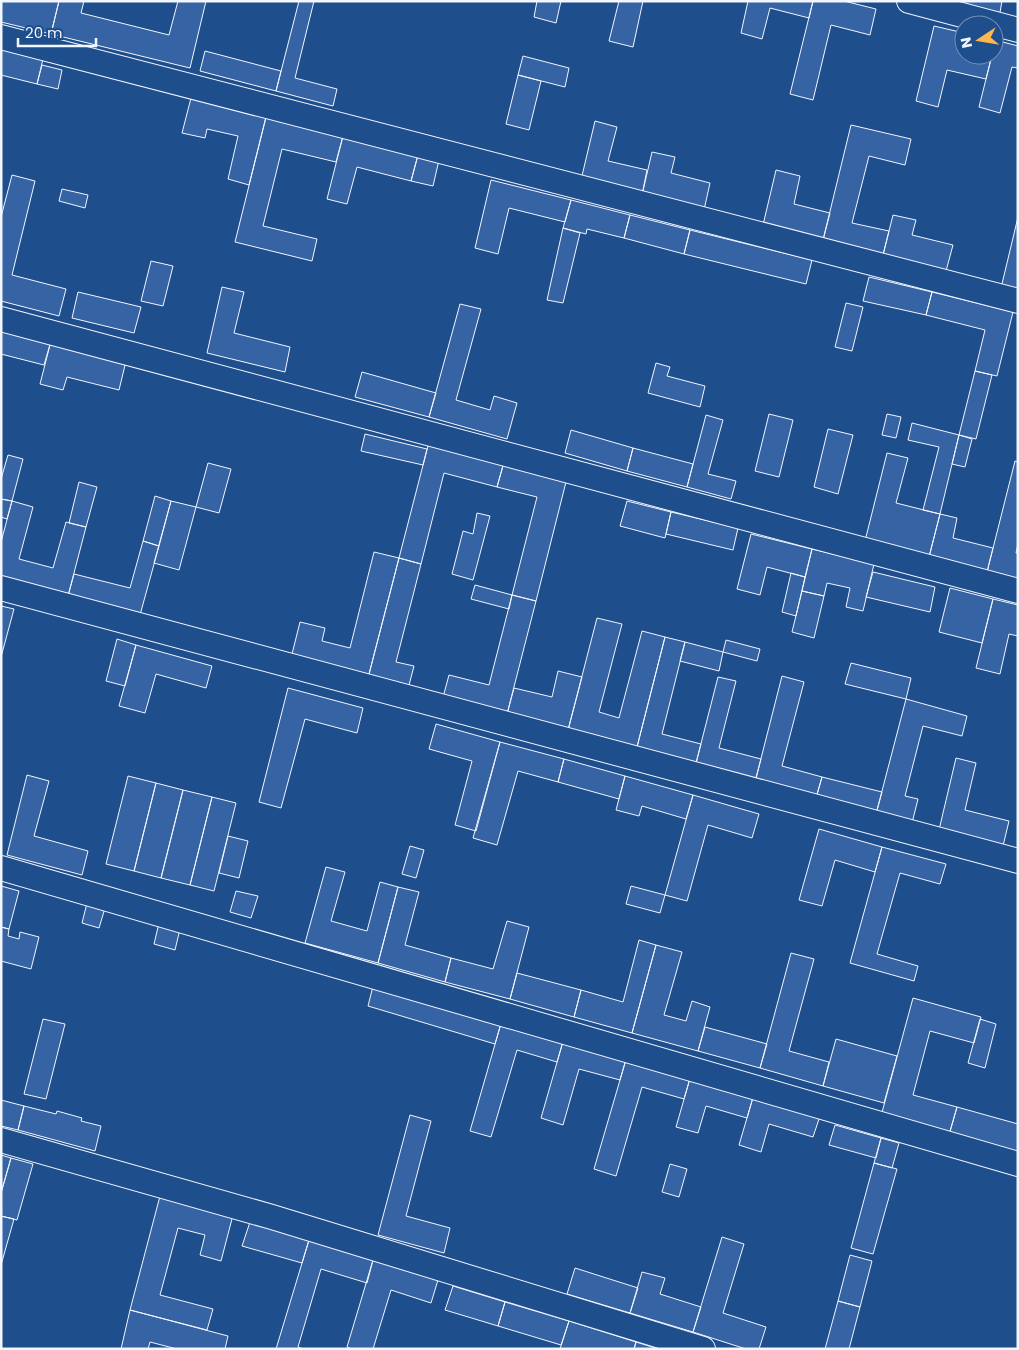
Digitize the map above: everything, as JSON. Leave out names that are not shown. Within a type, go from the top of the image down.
[{"type":"street","points":[[909,1],[1018,30]]},
{"type":"street","points":[[1,37],[1018,301]]},
{"type":"street","points":[[1,319],[1018,591]]},
{"type":"street","points":[[1,588],[1018,861]]},
{"type":"street","points":[[1,868],[1018,1164]]},
{"type":"street","points":[[1,1140],[272,1217],[703,1349]]},
{"type":"building","points":[[1,1],[59,1],[51,34],[1,22]]},
{"type":"building","points":[[59,1],[84,1],[81,13],[169,35],[178,1],[206,1],[190,68],[51,34]]},
{"type":"building","points":[[299,1],[314,1],[295,78],[337,89],[333,106],[276,91]]},
{"type":"building","points":[[537,1],[561,1],[556,23],[534,17]]},
{"type":"building","points":[[619,1],[643,1],[633,47],[609,41]]},
{"type":"building","points":[[748,1],[813,1],[809,18],[770,8],[762,39],[741,33]]},
{"type":"building","points":[[813,1],[844,1],[876,9],[870,35],[831,25],[813,100],[790,94]]},
{"type":"building","points":[[939,1],[1002,1],[1000,15],[988,15]]},
{"type":"building","points":[[934,26],[954,31],[954,65],[990,65],[986,79],[947,70],[938,107],[916,101]]},
{"type":"building","points":[[1004,42],[1018,46],[1018,68],[1012,67],[1000,113],[979,107],[990,65],[1004,65]]},
{"type":"building","points":[[1,49],[43,59],[37,84],[1,75]]},
{"type":"building","points":[[205,51],[281,71],[276,91],[200,71]]},
{"type":"building","points":[[523,56],[569,68],[565,87],[518,75]]},
{"type":"building","points":[[42,65],[62,70],[58,89],[37,84]]},
{"type":"building","points":[[518,75],[541,81],[529,130],[506,124]]},
{"type":"building","points":[[191,98],[266,117],[249,185],[228,179],[238,136],[207,129],[205,138],[182,133]]},
{"type":"building","points":[[266,117],[343,136],[336,162],[282,149],[263,226],[317,239],[312,261],[235,242]]},
{"type":"building","points":[[595,121],[617,127],[608,161],[647,170],[642,195],[581,180]]},
{"type":"building","points":[[851,125],[911,139],[905,165],[869,156],[852,223],[889,231],[883,255],[823,240]]},
{"type":"building","points":[[343,136],[418,155],[411,181],[357,167],[347,204],[327,199]]},
{"type":"building","points":[[652,152],[675,157],[671,173],[710,183],[704,210],[642,195]]},
{"type":"building","points":[[418,155],[439,160],[433,186],[411,181]]},
{"type":"building","points":[[776,170],[800,176],[794,204],[830,213],[823,240],[763,225]]},
{"type":"building","points":[[12,175],[35,181],[12,275],[66,289],[59,316],[1,301],[1,217]]},
{"type":"building","points":[[491,180],[571,200],[565,222],[509,208],[498,254],[475,248]]},
{"type":"building","points":[[62,189],[88,195],[85,208],[59,201]]},
{"type":"building","points":[[571,200],[630,215],[624,238],[587,229],[586,234],[563,228]]},
{"type":"building","points":[[630,215],[690,230],[684,254],[624,238]]},
{"type":"building","points":[[893,215],[916,220],[912,235],[953,245],[946,271],[883,255]]},
{"type":"building","points":[[1018,217],[1018,292],[1001,288]]},
{"type":"building","points":[[563,228],[580,233],[563,303],[547,300]]},
{"type":"building","points":[[690,230],[812,260],[806,284],[684,254]]},
{"type":"building","points":[[151,261],[173,266],[163,306],[141,301]]},
{"type":"building","points":[[869,277],[932,292],[926,315],[863,301]]},
{"type":"building","points":[[222,287],[244,292],[234,333],[290,347],[285,372],[207,353]]},
{"type":"building","points":[[78,292],[141,307],[134,333],[72,318]]},
{"type":"building","points":[[932,292],[1013,312],[997,376],[975,371],[985,330],[926,315]]},
{"type":"building","points":[[846,303],[863,307],[852,351],[835,347]]},
{"type":"building","points":[[460,304],[481,309],[456,400],[490,410],[494,396],[517,403],[507,439],[429,417]]},
{"type":"building","points":[[1,328],[51,341],[44,365],[1,354]]},
{"type":"building","points":[[51,341],[126,361],[119,390],[67,377],[63,390],[40,384]]},
{"type":"building","points":[[656,363],[670,367],[667,376],[705,386],[700,407],[648,393]]},
{"type":"building","points":[[975,371],[992,375],[976,439],[959,435]]},
{"type":"building","points":[[362,372],[436,393],[429,417],[355,397]]},
{"type":"building","points":[[769,414],[793,420],[779,477],[755,471]]},
{"type":"building","points":[[887,414],[901,417],[896,438],[882,435]]},
{"type":"building","points":[[706,415],[723,420],[708,474],[736,481],[731,499],[687,487]]},
{"type":"building","points":[[912,423],[959,435],[940,514],[923,510],[939,447],[908,440]]},
{"type":"building","points":[[828,429],[853,435],[838,494],[814,487]]},
{"type":"building","points":[[571,430],[633,448],[627,471],[565,453]]},
{"type":"building","points":[[365,434],[427,449],[423,465],[361,451]]},
{"type":"building","points":[[959,435],[972,439],[965,467],[952,464]]},
{"type":"building","points":[[429,442],[504,462],[497,487],[444,473],[421,564],[399,558]]},
{"type":"building","points":[[633,448],[693,464],[687,487],[627,471]]},
{"type":"building","points":[[887,453],[908,458],[896,503],[940,514],[929,557],[865,541]]},
{"type":"building","points":[[8,455],[23,459],[12,501],[1,499],[1,479]]},
{"type":"building","points":[[1015,461],[1018,462],[1018,544],[1016,553],[1018,553],[1018,580],[987,572]]},
{"type":"building","points":[[504,462],[567,478],[536,601],[512,595],[537,497],[497,487]]},
{"type":"building","points":[[208,463],[231,469],[219,513],[196,507]]},
{"type":"building","points":[[79,482],[97,487],[86,527],[69,523]]},
{"type":"building","points":[[155,496],[171,501],[159,546],[143,541]]},
{"type":"building","points":[[1,499],[12,501],[7,519],[1,517]]},
{"type":"building","points":[[12,501],[33,507],[19,559],[53,568],[66,522],[86,527],[68,596],[1,578],[1,542]]},
{"type":"building","points":[[171,501],[196,507],[179,570],[154,563]]},
{"type":"building","points":[[627,501],[671,512],[665,538],[620,526]]},
{"type":"building","points":[[671,512],[738,528],[733,550],[666,534]]},
{"type":"building","points":[[477,513],[490,516],[473,580],[452,574],[463,531],[473,534]]},
{"type":"building","points":[[940,514],[957,518],[953,538],[993,548],[987,572],[929,557]]},
{"type":"building","points":[[751,534],[812,549],[805,577],[767,567],[760,595],[737,589]]},
{"type":"building","points":[[143,541],[159,546],[140,615],[68,596],[74,574],[130,588]]},
{"type":"building","points":[[812,549],[874,564],[863,611],[846,607],[850,588],[827,583],[824,596],[802,591]]},
{"type":"building","points":[[374,552],[399,558],[368,678],[291,658],[300,622],[325,628],[322,641],[350,648]]},
{"type":"building","points":[[399,558],[421,564],[396,662],[414,666],[408,689],[368,678]]},
{"type":"building","points":[[873,572],[935,587],[930,612],[866,597]]},
{"type":"building","points":[[791,573],[805,577],[796,616],[782,612]]},
{"type":"building","points":[[475,585],[512,595],[509,609],[471,599]]},
{"type":"building","points":[[950,588],[993,599],[982,643],[939,632]]},
{"type":"building","points":[[802,591],[824,596],[814,638],[792,632]]},
{"type":"building","points":[[512,595],[536,601],[506,718],[442,701],[449,675],[489,685]]},
{"type":"building","points":[[993,599],[1018,605],[1018,636],[1009,634],[1000,674],[976,668]]},
{"type":"building","points":[[1,606],[14,609],[1,657]]},
{"type":"building","points":[[597,618],[622,624],[599,712],[619,718],[642,631],[665,637],[636,751],[567,734]]},
{"type":"building","points":[[665,637],[685,642],[662,734],[701,744],[695,767],[636,751]]},
{"type":"building","points":[[117,639],[136,645],[125,686],[106,681]]},
{"type":"building","points":[[726,640],[760,649],[757,661],[723,652]]},
{"type":"building","points":[[685,642],[723,652],[719,671],[680,661]]},
{"type":"building","points":[[136,645],[212,666],[206,688],[156,674],[145,713],[119,706]]},
{"type":"building","points":[[851,663],[911,678],[906,699],[845,684]]},
{"type":"building","points":[[558,671],[582,677],[567,734],[506,718],[514,688],[552,697]]},
{"type":"building","points":[[782,676],[804,682],[782,766],[822,777],[816,798],[755,782]]},
{"type":"building","points":[[718,677],[736,681],[719,748],[761,759],[755,782],[695,767]]},
{"type":"building","points":[[288,688],[363,708],[357,733],[305,719],[281,808],[259,802]]},
{"type":"building","points":[[906,699],[967,716],[962,736],[923,726],[905,796],[918,799],[912,823],[876,814]]},
{"type":"building","points":[[436,724],[500,742],[476,831],[455,825],[472,761],[429,749]]},
{"type":"building","points":[[500,742],[564,759],[558,782],[518,771],[497,845],[473,838]]},
{"type":"building","points":[[956,758],[976,763],[965,810],[1009,821],[1003,846],[939,830]]},
{"type":"building","points":[[564,759],[625,776],[619,799],[558,782]]},
{"type":"building","points":[[27,775],[49,781],[34,836],[88,851],[82,875],[7,855]]},
{"type":"building","points":[[128,776],[156,783],[134,871],[106,864]]},
{"type":"building","points":[[625,776],[693,795],[686,819],[642,806],[639,816],[616,810]]},
{"type":"building","points":[[822,777],[882,792],[876,814],[816,798]]},
{"type":"building","points":[[156,783],[183,790],[161,878],[134,871]]},
{"type":"building","points":[[183,790],[212,797],[190,885],[161,878]]},
{"type":"building","points":[[693,795],[759,814],[752,838],[708,825],[687,901],[665,895]]},
{"type":"building","points":[[212,797],[236,803],[214,891],[190,885]]},
{"type":"building","points":[[819,829],[882,847],[875,872],[835,860],[822,906],[799,900]]},
{"type":"building","points":[[228,836],[248,841],[239,878],[219,873]]},
{"type":"building","points":[[410,846],[424,850],[416,878],[402,874]]},
{"type":"building","points":[[882,847],[946,864],[940,884],[900,873],[877,954],[918,966],[914,981],[850,963]]},
{"type":"building","points":[[326,867],[345,872],[331,921],[367,931],[380,882],[398,887],[378,963],[305,943]]},
{"type":"building","points":[[1,886],[19,891],[9,929],[1,927]]},
{"type":"building","points":[[631,886],[665,895],[660,913],[626,904]]},
{"type":"building","points":[[398,887],[419,892],[405,945],[451,958],[445,982],[378,963]]},
{"type":"building","points":[[236,891],[258,896],[251,918],[230,912]]},
{"type":"building","points":[[87,903],[105,908],[99,928],[82,923]]},
{"type":"building","points":[[507,921],[529,927],[510,999],[445,982],[451,958],[493,969]]},
{"type":"building","points":[[159,923],[180,929],[175,950],[154,944]]},
{"type":"building","points":[[1,927],[9,929],[8,936],[19,939],[20,932],[39,937],[31,969],[1,961]]},
{"type":"building","points":[[639,940],[656,945],[632,1033],[574,1017],[581,990],[623,1002]]},
{"type":"building","points":[[656,945],[682,952],[664,1015],[686,1021],[692,1001],[710,1007],[698,1051],[632,1033]]},
{"type":"building","points":[[791,953],[814,959],[789,1051],[829,1062],[823,1086],[760,1068]]},
{"type":"building","points":[[517,973],[581,990],[574,1017],[510,999]]},
{"type":"building","points":[[374,982],[502,1020],[495,1044],[368,1006]]},
{"type":"building","points":[[913,998],[981,1017],[974,1043],[930,1031],[913,1095],[957,1107],[949,1135],[881,1116]]},
{"type":"building","points":[[43,1019],[65,1024],[46,1099],[24,1094]]},
{"type":"building","points":[[980,1019],[996,1024],[985,1068],[968,1063]]},
{"type":"building","points":[[502,1020],[564,1038],[557,1062],[517,1050],[491,1137],[470,1131]]},
{"type":"building","points":[[705,1027],[767,1044],[760,1068],[698,1051]]},
{"type":"building","points":[[564,1038],[627,1056],[620,1080],[579,1069],[563,1125],[541,1118]]},
{"type":"building","points":[[836,1039],[897,1056],[884,1103],[823,1086]]},
{"type":"building","points":[[627,1056],[691,1075],[684,1099],[642,1087],[616,1176],[594,1169]]},
{"type":"building","points":[[691,1075],[754,1094],[747,1118],[706,1106],[698,1133],[676,1127]]},
{"type":"building","points":[[754,1094],[821,1113],[813,1137],[769,1124],[761,1152],[739,1145]]},
{"type":"building","points":[[1,1100],[24,1106],[18,1130],[1,1126]]},
{"type":"building","points":[[24,1106],[56,1114],[57,1111],[82,1118],[81,1121],[101,1126],[95,1151],[18,1130]]},
{"type":"building","points":[[957,1107],[1018,1124],[1018,1154],[949,1135]]},
{"type":"building","points":[[410,1115],[431,1121],[406,1216],[450,1228],[444,1253],[378,1235]]},
{"type":"building","points":[[835,1125],[881,1138],[876,1158],[829,1145]]},
{"type":"building","points":[[881,1138],[899,1143],[892,1168],[874,1163]]},
{"type":"building","points":[[1,1155],[11,1158],[1,1193]]},
{"type":"building","points":[[11,1158],[33,1164],[17,1220],[1,1216],[1,1193]]},
{"type":"building","points":[[874,1163],[897,1169],[873,1254],[851,1248]]},
{"type":"building","points":[[670,1164],[687,1169],[679,1197],[662,1192]]},
{"type":"building","points":[[160,1196],[233,1215],[221,1261],[200,1255],[205,1235],[178,1228],[160,1295],[213,1309],[207,1330],[130,1310]]},
{"type":"building","points":[[1,1216],[14,1219],[1,1265]]},
{"type":"building","points":[[250,1222],[309,1240],[302,1263],[242,1246]]},
{"type":"building","points":[[722,1237],[744,1244],[723,1313],[766,1327],[759,1349],[746,1349],[693,1332]]},
{"type":"building","points":[[309,1240],[373,1260],[367,1283],[321,1269],[298,1347],[303,1349],[276,1349]]},
{"type":"building","points":[[850,1255],[872,1261],[860,1307],[838,1301]]},
{"type":"building","points":[[373,1260],[438,1280],[431,1303],[391,1290],[373,1349],[352,1349],[347,1347]]},
{"type":"building","points":[[575,1268],[638,1288],[630,1313],[567,1294]]},
{"type":"building","points":[[642,1272],[665,1278],[660,1294],[701,1307],[693,1332],[630,1313]]},
{"type":"building","points":[[453,1286],[505,1302],[498,1326],[445,1310]]},
{"type":"building","points":[[838,1301],[860,1307],[849,1349],[825,1349]]},
{"type":"building","points":[[505,1302],[569,1321],[561,1345],[498,1326]]},
{"type":"building","points":[[130,1310],[228,1336],[225,1349],[177,1349],[150,1342],[148,1349],[121,1349]]},
{"type":"building","points":[[569,1321],[636,1342],[634,1349],[560,1349]]},
{"type":"building","points":[[636,1342],[659,1349],[634,1349]]}]
